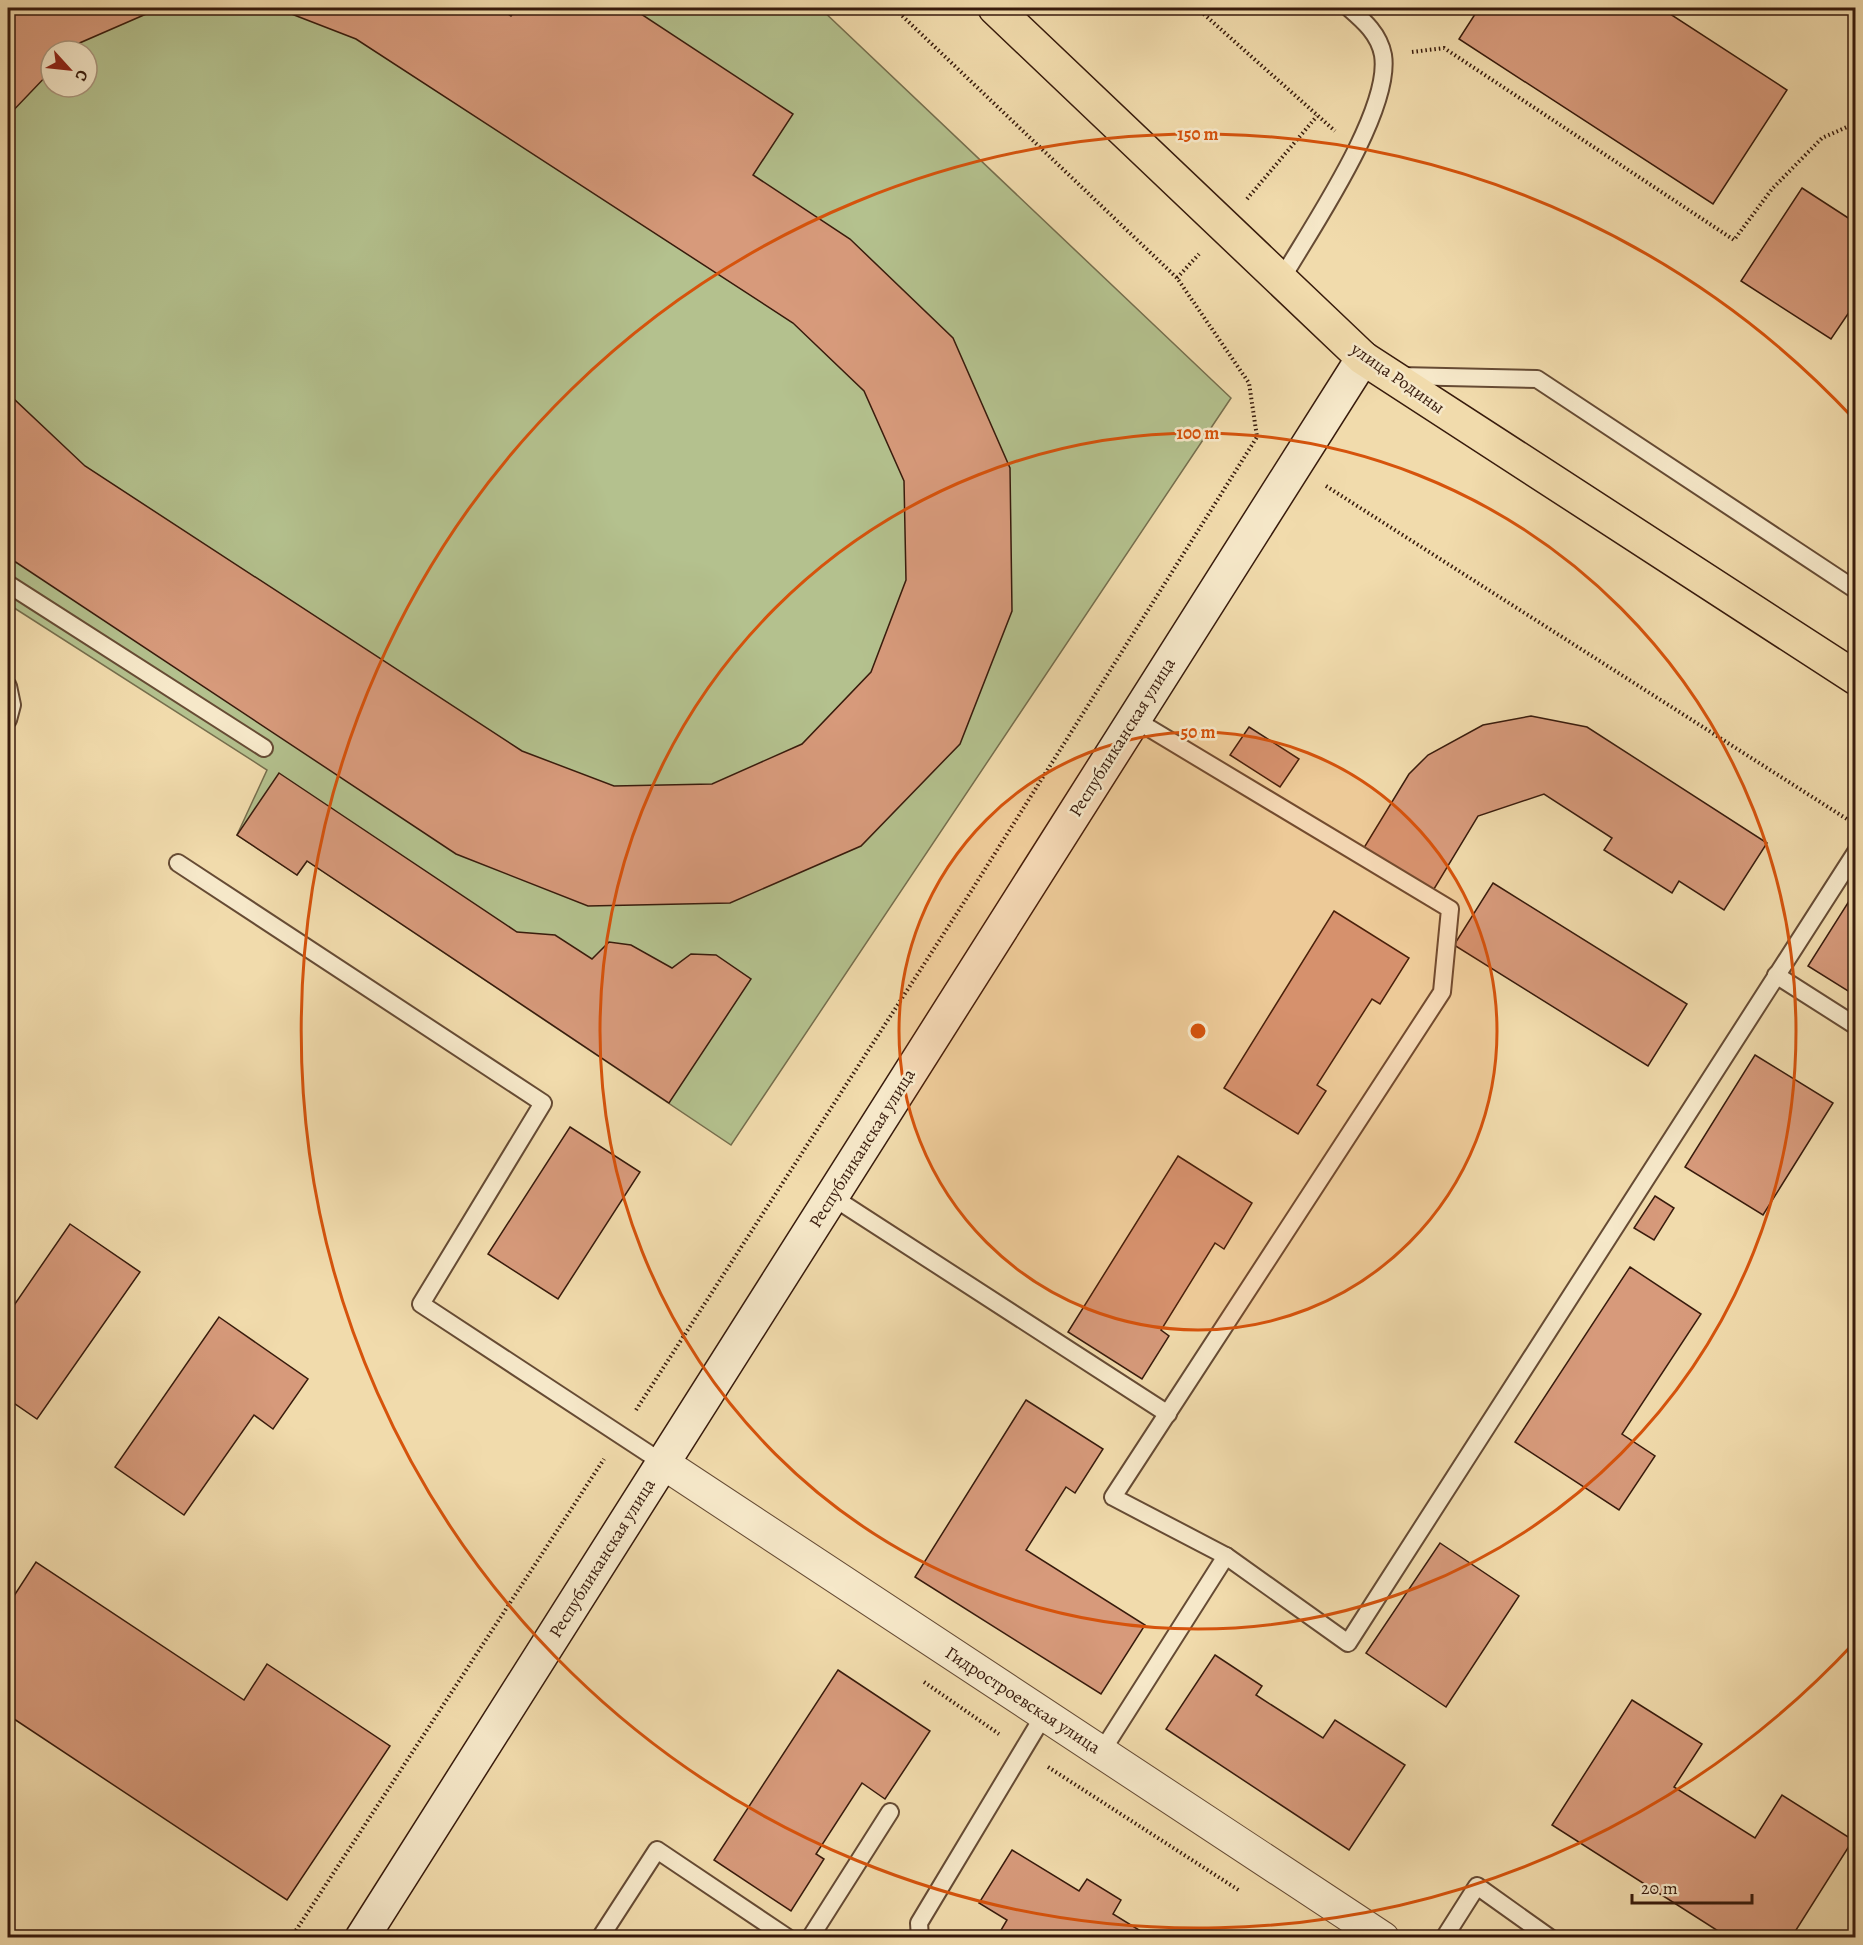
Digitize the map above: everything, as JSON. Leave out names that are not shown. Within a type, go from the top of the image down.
[{"type":"main road","name":"улица Родины","points":[[995,8],[1363,358],[1856,678]]},
{"type":"street","name":"Республиканская улица","points":[[362,1938],[1363,358]]},
{"type":"street","name":"Гидростроевская улица","points":[[663,1463],[1383,1938]]},
{"type":"lane","points":[[1281,280],[1357,149],[1380,91],[1383,55],[1371,27],[1349,8]]},
{"type":"lane","points":[[1390,376],[1538,379],[1856,590]]},
{"type":"lane","points":[[8,584],[264,748]]},
{"type":"lane","points":[[8,686],[12,705],[8,720]]},
{"type":"lane","points":[[1134,719],[1450,909],[1443,992],[1113,1497],[1226,1556],[1348,1643],[1856,852]]},
{"type":"lane","points":[[178,863],[543,1103],[421,1304],[663,1463]]},
{"type":"lane","points":[[1776,975],[1856,1026]]},
{"type":"lane","points":[[831,1196],[1168,1414]]},
{"type":"lane","points":[[1102,1751],[1226,1556]]},
{"type":"lane","points":[[920,1938],[919,1923],[1044,1715]]},
{"type":"lane","points":[[810,1938],[890,1812]]},
{"type":"lane","points":[[600,1938],[657,1850],[788,1938]]},
{"type":"lane","points":[[1444,1938],[1477,1886],[1550,1938]]},
{"type":"path","points":[[291,1938],[620,1435],[970,893],[1257,437],[1249,383],[1177,278],[894,8]]},
{"type":"path","points":[[1197,8],[1357,149]]},
{"type":"path","points":[[1383,55],[1444,48],[1734,240],[1773,189],[1822,138],[1856,123]]},
{"type":"path","points":[[1257,437],[1294,465],[1856,825]]},
{"type":"green space","points":[[8,8],[820,8],[1231,398],[731,1145],[307,861],[297,875],[237,835],[267,770],[8,604]]},
{"type":"building","points":[[8,8],[160,8],[89,39],[39,39],[39,84],[8,116]]},
{"type":"building","points":[[276,8],[499,8],[511,16],[517,8],[632,8],[793,114],[753,175],[850,239],[953,338],[1010,468],[1012,611],[960,744],[861,846],[730,903],[588,906],[456,854],[8,557],[8,384],[13,398],[85,466],[522,751],[614,786],[712,784],[802,744],[871,672],[906,580],[904,481],[864,391],[793,323],[356,39]]},
{"type":"building","points":[[1479,8],[1661,8],[1787,90],[1713,204],[1459,39]]},
{"type":"building","points":[[1802,188],[1856,223],[1856,302],[1831,339],[1741,281]]},
{"type":"building","points":[[1531,716],[1587,727],[1767,843],[1724,910],[1679,881],[1672,893],[1604,850],[1612,838],[1544,794],[1478,816],[1431,894],[1362,851],[1409,774],[1428,755],[1483,725]]},
{"type":"building","points":[[1249,727],[1299,759],[1280,787],[1230,755]]},
{"type":"building","points":[[279,773],[517,932],[555,935],[592,959],[609,942],[631,945],[672,968],[691,954],[716,955],[751,979],[669,1103],[307,861],[297,875],[237,835]]},
{"type":"building","points":[[1493,883],[1687,1004],[1648,1066],[1454,945]]},
{"type":"building","points":[[1856,890],[1856,996],[1808,966]]},
{"type":"building","points":[[1334,911],[1409,958],[1380,1004],[1372,999],[1317,1085],[1326,1091],[1298,1134],[1224,1088]]},
{"type":"building","points":[[1755,1055],[1833,1103],[1763,1215],[1685,1167]]},
{"type":"building","points":[[570,1127],[640,1172],[558,1299],[488,1254]]},
{"type":"building","points":[[1178,1156],[1252,1203],[1224,1249],[1215,1243],[1161,1330],[1169,1336],[1142,1379],[1068,1332]]},
{"type":"building","points":[[1655,1196],[1674,1208],[1654,1240],[1634,1228]]},
{"type":"building","points":[[70,1224],[140,1272],[37,1419],[8,1399],[8,1314]]},
{"type":"building","points":[[1630,1267],[1701,1314],[1622,1434],[1655,1456],[1619,1510],[1515,1442]]},
{"type":"building","points":[[219,1317],[308,1379],[273,1429],[254,1415],[184,1515],[115,1467]]},
{"type":"building","points":[[1026,1400],[1103,1449],[1075,1493],[1066,1487],[1026,1550],[1145,1625],[1101,1694],[915,1577]]},
{"type":"building","points":[[1440,1543],[1519,1596],[1446,1707],[1366,1653]]},
{"type":"building","points":[[36,1562],[244,1700],[267,1664],[390,1746],[287,1900],[8,1715],[8,1605]]},
{"type":"building","points":[[1215,1655],[1262,1686],[1256,1695],[1323,1738],[1335,1720],[1405,1765],[1349,1850],[1166,1729]]},
{"type":"building","points":[[838,1670],[930,1731],[885,1799],[862,1783],[816,1854],[824,1859],[791,1911],[714,1860]]},
{"type":"building","points":[[1632,1700],[1702,1744],[1674,1787],[1755,1838],[1782,1795],[1853,1840],[1791,1938],[1729,1938],[1552,1825]]},
{"type":"building","points":[[1012,1850],[1079,1891],[1087,1879],[1121,1900],[1113,1914],[1144,1933],[1141,1938],[997,1937],[1007,1920],[979,1903]]}]
